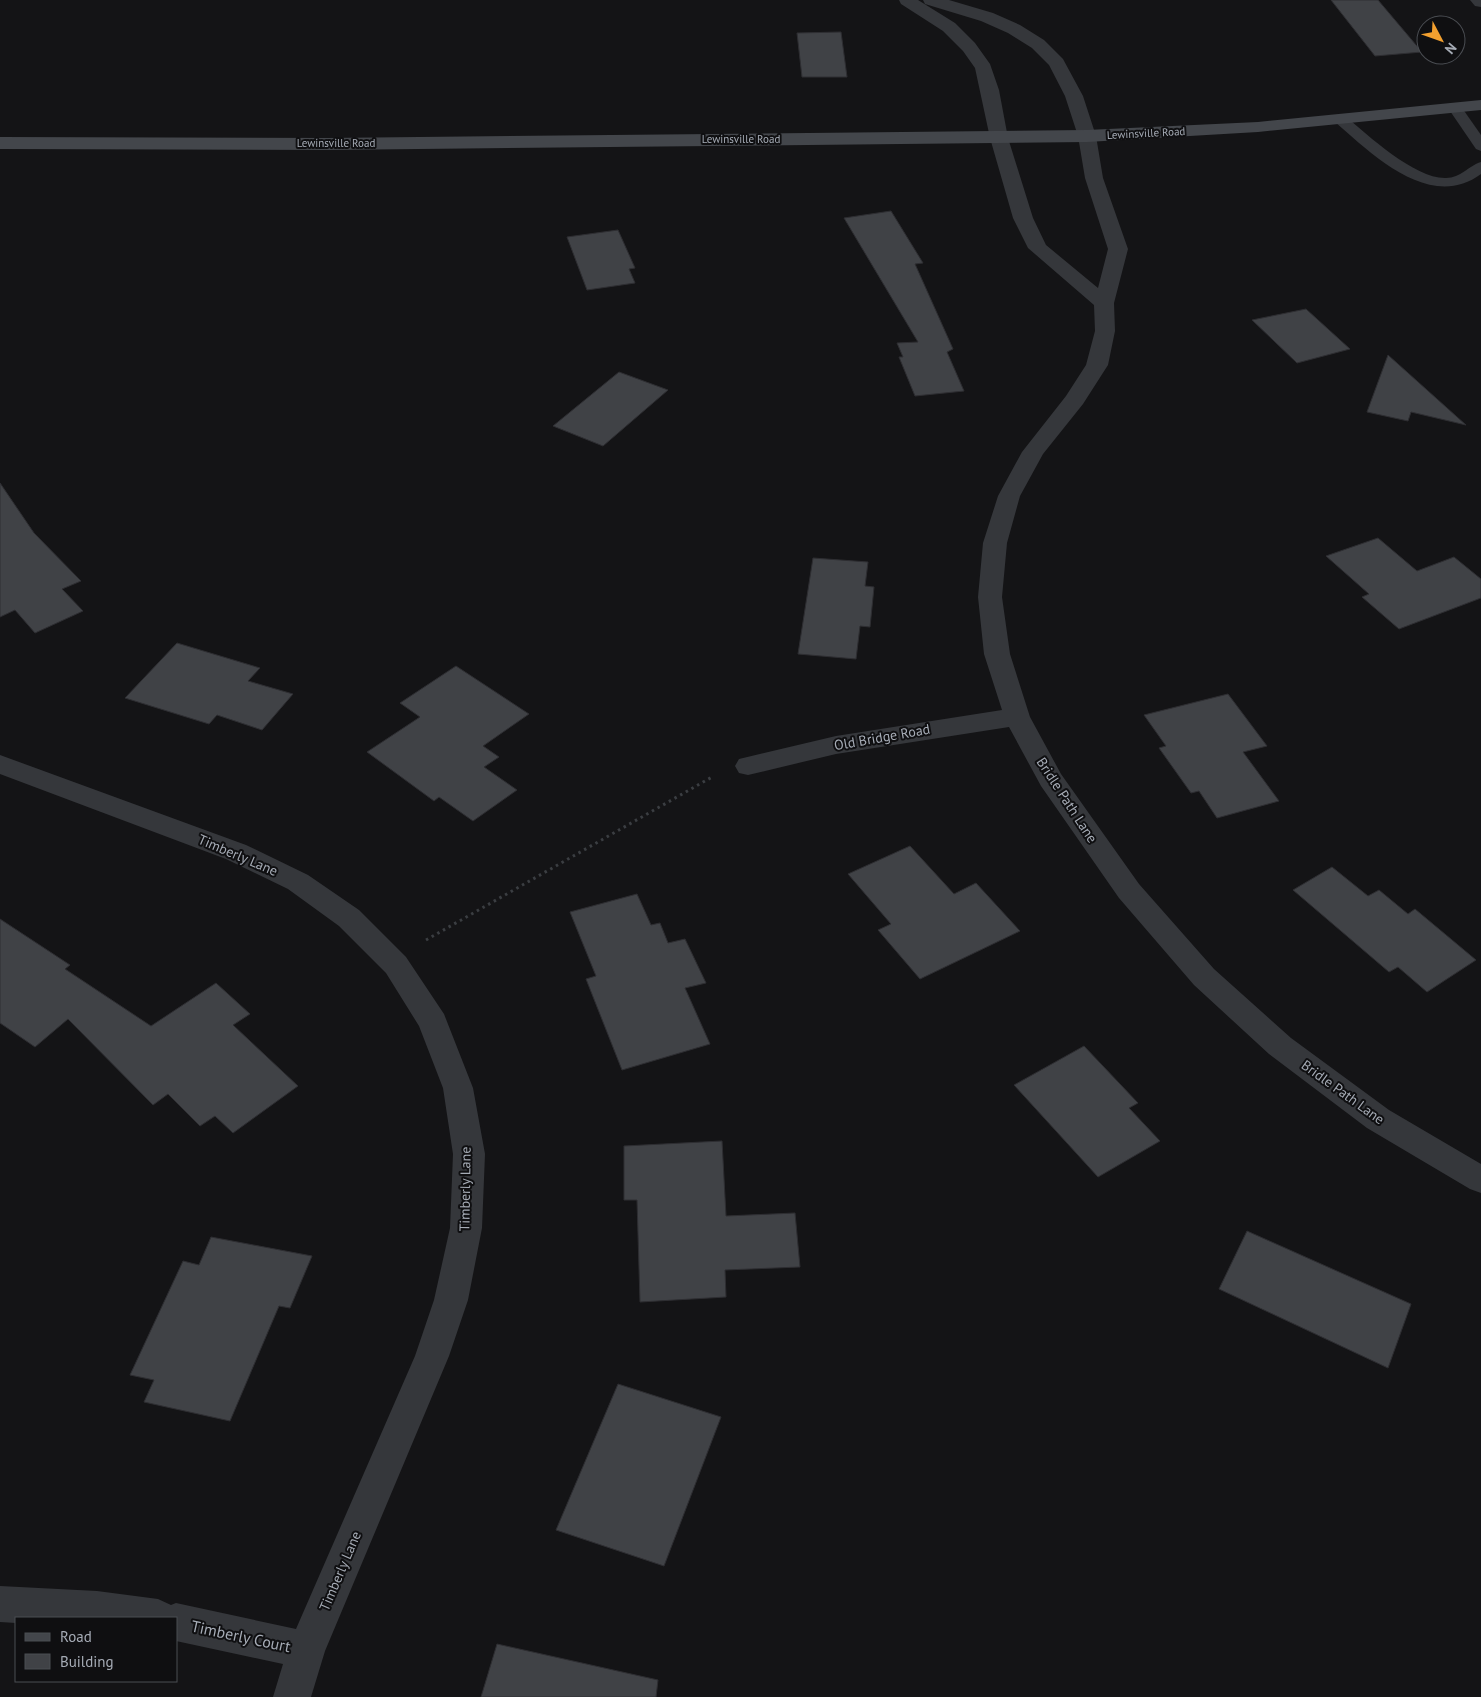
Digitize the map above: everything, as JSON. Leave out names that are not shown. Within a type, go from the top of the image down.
[{"type":"main road","name":"Lewinsville Road","points":[[0,143],[328,144],[715,138],[999,138],[1087,136],[1258,127],[1481,105]]},
{"type":"street","points":[[907,0],[949,27],[969,47],[984,68],[999,138],[1023,218],[1038,248],[1104,303]]},
{"type":"street","name":"Bridle Path Lane","points":[[931,0],[987,17],[1014,29],[1038,44],[1057,62],[1074,96],[1087,136],[1094,178],[1118,249],[1104,303],[1105,331],[1097,365],[1075,399],[1033,452],[1009,496],[995,543],[990,598],[997,654],[1017,717],[1050,779],[1129,891],[1204,977],[1280,1046],[1378,1119],[1481,1180]]},
{"type":"street","name":"Old Bridge Road","points":[[748,766],[836,745],[1017,717]]},
{"type":"street","name":"Timberly Lane","points":[[0,764],[236,852],[298,882],[349,918],[392,961],[433,1022],[458,1088],[469,1154],[466,1228],[452,1300],[432,1356],[306,1650],[292,1697]]},
{"type":"street","points":[[0,1604],[96,1609],[151,1617]]},
{"type":"street","name":"Timberly Court","points":[[178,1622],[306,1650]]},
{"type":"lane","points":[[1455,108],[1481,146]]},
{"type":"lane","points":[[1340,120],[1386,157],[1411,174],[1426,180],[1450,183],[1474,176],[1481,168]]},
{"type":"path","points":[[392,961],[713,777]]},
{"type":"building","points":[[1331,0],[1378,0],[1416,45],[1416,53],[1375,56]]},
{"type":"building","points":[[841,32],[847,77],[802,77],[797,33]]},
{"type":"building","points":[[891,211],[923,263],[915,264],[953,349],[947,352],[964,391],[915,396],[899,357],[903,357],[897,343],[918,342],[844,218]]},
{"type":"building","points":[[618,230],[635,268],[629,269],[635,283],[587,290],[567,237]]},
{"type":"building","points":[[1306,309],[1350,349],[1297,363],[1252,320]]},
{"type":"building","points":[[1388,355],[1466,425],[1411,412],[1408,421],[1367,412]]},
{"type":"building","points":[[619,372],[668,390],[603,446],[553,426]]},
{"type":"building","points":[[0,483],[34,533],[81,581],[62,589],[83,611],[35,633],[15,610],[0,617]]},
{"type":"building","points":[[1378,538],[1417,571],[1454,557],[1481,579],[1481,598],[1399,629],[1362,597],[1369,594],[1326,556]]},
{"type":"building","points":[[813,558],[868,562],[865,586],[874,587],[870,627],[860,626],[856,659],[798,654]]},
{"type":"building","points":[[177,643],[260,668],[248,681],[293,694],[262,730],[217,715],[209,724],[125,698]]},
{"type":"building","points":[[456,666],[529,714],[483,746],[499,757],[484,767],[517,790],[473,821],[439,797],[434,801],[367,752],[420,717],[400,703]]},
{"type":"building","points":[[1228,694],[1267,746],[1243,752],[1279,801],[1217,818],[1199,791],[1191,793],[1159,748],[1166,746],[1144,715]]},
{"type":"building","points":[[910,846],[954,894],[976,883],[1020,931],[920,979],[878,930],[891,924],[848,874]]},
{"type":"building","points":[[1332,867],[1368,896],[1379,890],[1408,914],[1415,909],[1476,960],[1427,992],[1398,967],[1389,972],[1293,890]]},
{"type":"building","points":[[637,894],[651,925],[660,923],[668,943],[685,939],[706,983],[685,988],[710,1044],[622,1070],[586,979],[596,976],[570,912]]},
{"type":"building","points":[[0,919],[70,965],[65,969],[151,1026],[216,983],[250,1014],[233,1025],[298,1086],[233,1133],[215,1116],[200,1126],[168,1094],[153,1105],[68,1019],[35,1047],[0,1023]]},
{"type":"building","points":[[1084,1046],[1138,1103],[1129,1108],[1160,1141],[1098,1177],[1014,1085]]},
{"type":"building","points":[[722,1141],[726,1216],[795,1213],[800,1267],[725,1270],[726,1297],[640,1302],[637,1200],[624,1200],[624,1146]]},
{"type":"building","points":[[1247,1231],[1411,1304],[1388,1368],[1219,1289]]},
{"type":"building","points":[[211,1237],[312,1256],[290,1308],[279,1306],[230,1421],[144,1402],[154,1380],[130,1375],[183,1261],[199,1265]]},
{"type":"building","points":[[618,1384],[721,1417],[664,1566],[556,1530]]},
{"type":"building","points":[[497,1644],[658,1680],[656,1697],[481,1697]]}]
